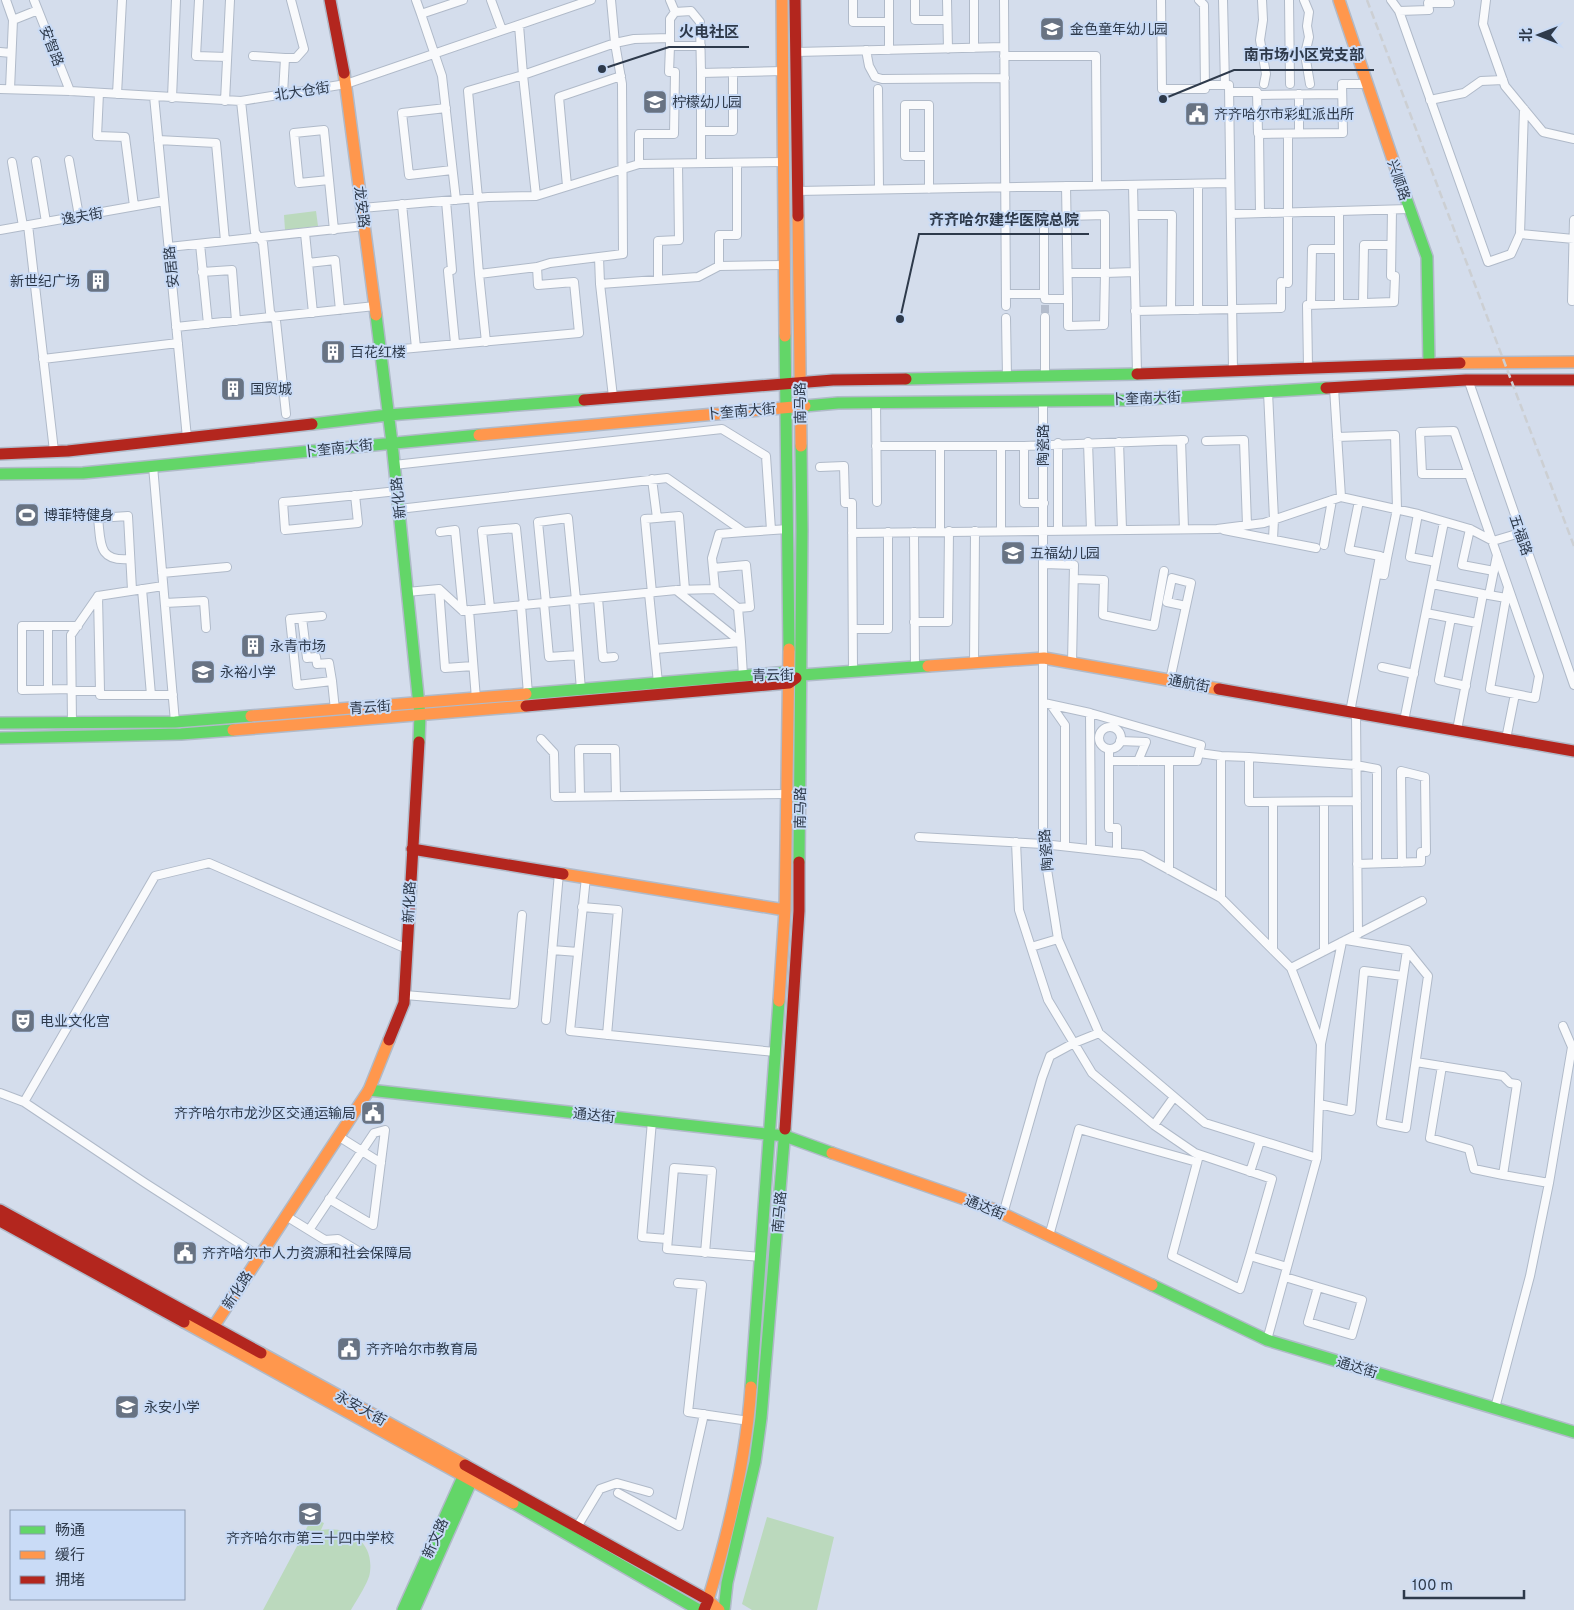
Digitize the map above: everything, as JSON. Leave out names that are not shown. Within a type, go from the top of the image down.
[{"type":"main road","name":"龙安路","points":[[330,0],[346,84],[388,415]]},
{"type":"main road","name":"南马路","points":[[706,1605],[743,1461],[749,1421],[785,910],[789,678],[782,0]]},
{"type":"main road","name":"南马路","points":[[724,1610],[727,1583],[755,1462],[785,1136],[799,911],[802,675],[795,0]]},
{"type":"main road","name":"兴顺路","points":[[1339,0],[1427,257],[1428,364]]},
{"type":"main road","name":"卜奎南大街","points":[[0,454],[54,451],[187,438],[388,415],[833,380],[1137,374],[1428,364],[1574,362]]},
{"type":"main road","name":"卜奎南大街","points":[[0,474],[83,473],[800,406],[876,402],[1129,400],[1466,380],[1574,380]]},
{"type":"main road","name":"新化路","points":[[211,1331],[369,1090],[404,1003],[420,715],[388,415]]},
{"type":"main road","name":"通航街","points":[[802,675],[1044,658],[1574,751]]},
{"type":"main road","name":"青云街","points":[[0,738],[181,734],[420,715],[789,678],[802,675]]},
{"type":"main road","name":"青云街","points":[[0,723],[175,722],[743,676],[789,678]]},
{"type":"main road","points":[[412,849],[785,910]]},
{"type":"main road","name":"通达街","points":[[369,1090],[785,1136],[1003,1214],[1267,1340],[1574,1432]]},
{"type":"main road","name":"永安大街","points":[[0,1210],[211,1331],[470,1473],[577,1527],[706,1605],[719,1610]]},
{"type":"main road","name":"永安大街","points":[[0,1221],[211,1331]]},
{"type":"main road","name":"永安大街","points":[[470,1473],[699,1610]]},
{"type":"main road","name":"新文路","points":[[403,1610],[470,1473]]},
{"type":"main road","name":"新文路","points":[[414,1610],[470,1473]]},
{"type":"street","name":"安智路","points":[[34,0],[70,91]]},
{"type":"street","points":[[117,94],[122,0]]},
{"type":"street","points":[[172,98],[176,0]]},
{"type":"street","points":[[199,0],[196,56],[227,57]]},
{"type":"street","points":[[225,101],[230,0]]},
{"type":"street","points":[[253,56],[296,58],[304,49],[291,0]]},
{"type":"street","points":[[416,0],[442,76],[456,200]]},
{"type":"street","points":[[421,14],[463,0]]},
{"type":"street","points":[[492,0],[502,30]]},
{"type":"street","name":"北大仓街","points":[[0,89],[241,101],[346,84],[582,1],[591,0]]},
{"type":"street","points":[[479,274],[623,254],[621,76],[615,43],[611,0]]},
{"type":"street","points":[[639,164],[639,134],[674,134],[675,72],[669,72],[670,19],[674,12],[670,0]]},
{"type":"street","points":[[853,0],[853,22],[889,22]]},
{"type":"street","points":[[889,0],[889,50]]},
{"type":"street","points":[[915,0],[915,20],[947,20]]},
{"type":"street","points":[[947,0],[948,48]]},
{"type":"street","points":[[974,0],[974,48]]},
{"type":"street","points":[[1004,0],[1006,306]]},
{"type":"street","points":[[1161,0],[1162,89],[1205,89],[1204,5],[1199,0]]},
{"type":"street","points":[[1223,0],[1225,84]]},
{"type":"street","points":[[1262,0],[1263,20],[1260,40],[1266,74],[1264,84]]},
{"type":"street","points":[[1288,0],[1290,84]]},
{"type":"street","points":[[1304,0],[1309,12],[1307,26],[1309,37],[1305,54],[1310,84]]},
{"type":"street","points":[[1391,0],[1399,11],[1488,262],[1512,254],[1520,234],[1524,109]]},
{"type":"street","points":[[1486,0],[1483,24],[1505,86],[1542,132],[1574,139]]},
{"type":"street","points":[[4,2],[13,20],[10,89]]},
{"type":"street","points":[[1399,11],[1429,10],[1428,3],[1450,3]]},
{"type":"street","points":[[13,20],[38,10]]},
{"type":"street","points":[[674,12],[691,11],[700,22],[701,163]]},
{"type":"street","points":[[519,24],[536,196]]},
{"type":"street","points":[[486,342],[479,274],[476,198],[468,91],[634,38],[700,46]]},
{"type":"street","points":[[796,52],[1004,47]]},
{"type":"street","points":[[866,50],[869,66],[875,77],[882,79],[1005,78]]},
{"type":"street","points":[[0,52],[11,53]]},
{"type":"street","points":[[1004,56],[1096,56],[1097,186]]},
{"type":"street","points":[[283,94],[285,58]]},
{"type":"street","points":[[701,73],[782,71]]},
{"type":"street","points":[[701,131],[733,131],[732,72]]},
{"type":"street","points":[[567,186],[559,97],[621,76]]},
{"type":"street","points":[[1430,100],[1464,93],[1481,81],[1503,80]]},
{"type":"street","points":[[1260,213],[1259,134],[1342,133],[1342,84],[1367,84]]},
{"type":"street","points":[[1205,85],[1229,85],[1233,370]]},
{"type":"street","points":[[878,89],[879,190]]},
{"type":"street","points":[[1229,92],[1257,92],[1258,133]]},
{"type":"street","points":[[99,93],[97,136],[125,137],[134,206]]},
{"type":"street","points":[[1299,94],[1299,133]]},
{"type":"street","points":[[1257,95],[1342,94]]},
{"type":"street","name":"安居路","points":[[154,96],[187,438]]},
{"type":"street","points":[[241,101],[255,232],[263,243],[270,312],[276,321],[286,414]]},
{"type":"street","points":[[929,156],[905,156],[905,105],[929,105],[930,188]]},
{"type":"street","points":[[446,108],[402,113],[409,175],[452,170]]},
{"type":"street","points":[[329,180],[299,183],[294,133],[324,130],[329,180],[334,230]]},
{"type":"street","points":[[1136,310],[1280,308],[1281,282],[1288,283],[1288,134]]},
{"type":"street","points":[[158,140],[216,143],[225,242]]},
{"type":"street","points":[[69,160],[79,216]]},
{"type":"street","points":[[36,161],[46,222]]},
{"type":"street","points":[[12,162],[25,226],[54,451]]},
{"type":"street","points":[[362,208],[476,198],[536,196],[639,164],[784,162]]},
{"type":"street","points":[[719,266],[719,235],[737,235],[737,163]]},
{"type":"street","points":[[658,280],[658,241],[679,240],[678,164]]},
{"type":"street","points":[[797,191],[1230,183]]},
{"type":"street","points":[[1198,184],[1198,310]]},
{"type":"street","points":[[1133,185],[1137,374]]},
{"type":"street","points":[[1066,186],[1068,326],[1104,325],[1104,215],[1067,216]]},
{"type":"street","name":"逸夫街","points":[[0,230],[164,201]]},
{"type":"street","points":[[446,201],[452,270],[448,271],[455,343]]},
{"type":"street","points":[[402,204],[416,348]]},
{"type":"street","points":[[1231,214],[1409,209]]},
{"type":"street","points":[[1308,368],[1307,305],[1394,302],[1394,276],[1391,276],[1392,210]]},
{"type":"street","points":[[1339,211],[1339,304]]},
{"type":"street","points":[[1006,215],[1044,214],[1044,299]]},
{"type":"street","points":[[1134,215],[1172,215],[1171,310]]},
{"type":"street","points":[[1572,301],[1574,220]]},
{"type":"street","points":[[169,247],[364,226]]},
{"type":"street","points":[[305,233],[313,313]]},
{"type":"street","points":[[1520,234],[1574,239]]},
{"type":"street","points":[[200,244],[208,324]]},
{"type":"street","points":[[1363,303],[1364,245],[1391,245]]},
{"type":"street","points":[[1311,304],[1312,249],[1339,249]]},
{"type":"street","points":[[599,257],[600,284],[613,397]]},
{"type":"street","points":[[308,263],[335,260],[340,310]]},
{"type":"street","points":[[600,284],[698,277],[719,266],[785,265]]},
{"type":"street","points":[[380,351],[579,333],[574,282],[538,285],[537,267]]},
{"type":"street","points":[[202,272],[232,270],[236,321]]},
{"type":"street","points":[[1068,273],[1135,272]]},
{"type":"street","points":[[1006,294],[1044,299],[1068,299]]},
{"type":"street","points":[[176,327],[375,306]]},
{"type":"street","points":[[1044,317],[1045,376]]},
{"type":"street","points":[[1006,318],[1007,377]]},
{"type":"street","points":[[43,359],[178,343]]},
{"type":"street","name":"五福路","points":[[1470,385],[1574,685]]},
{"type":"street","points":[[1334,388],[1341,497]]},
{"type":"street","points":[[1268,392],[1274,519],[1273,539]]},
{"type":"street","name":"陶瓷路","points":[[1043,401],[1044,658],[1048,704],[1043,844],[1058,939],[1099,1033],[1174,1098],[1205,1123],[1317,1158]]},
{"type":"street","points":[[876,402],[877,502]]},
{"type":"street","points":[[394,465],[722,429],[766,456],[771,530]]},
{"type":"street","points":[[1469,474],[1422,474],[1420,432],[1454,431],[1540,676],[1535,698],[1490,689],[1508,587]]},
{"type":"street","points":[[1338,437],[1395,435],[1397,509],[1384,557],[1377,574],[1353,712],[1357,801],[1358,934]]},
{"type":"street","points":[[876,446],[1044,446],[1058,443],[1183,440],[1184,529]]},
{"type":"street","points":[[1206,441],[1244,440],[1247,525]]},
{"type":"street","points":[[1088,442],[1091,530]]},
{"type":"street","points":[[1119,442],[1122,530]]},
{"type":"street","points":[[1058,443],[1058,530]]},
{"type":"street","points":[[914,622],[948,622],[940,446]]},
{"type":"street","points":[[1001,446],[1001,531]]},
{"type":"street","points":[[1024,446],[1024,503],[1044,503]]},
{"type":"street","points":[[153,466],[175,722]]},
{"type":"street","points":[[820,467],[844,466],[846,503],[852,503],[853,671]]},
{"type":"street","points":[[399,509],[666,478],[744,532]]},
{"type":"street","points":[[652,479],[657,518]]},
{"type":"street","points":[[355,495],[358,523],[285,530],[283,502],[355,495],[397,491]]},
{"type":"street","points":[[852,533],[1217,529],[1264,523],[1341,497],[1418,514],[1470,529],[1493,541],[1520,533]]},
{"type":"street","points":[[1217,529],[1320,546],[1332,500]]},
{"type":"street","points":[[1359,501],[1349,550],[1384,557]]},
{"type":"street","points":[[1418,514],[1410,557],[1436,562]]},
{"type":"street","points":[[130,559],[109,558],[101,548],[98,518],[128,516],[132,590]]},
{"type":"street","points":[[658,683],[646,519],[679,516],[685,590]]},
{"type":"street","points":[[578,655],[549,657],[538,522],[568,518],[581,690]]},
{"type":"street","points":[[1404,721],[1444,522]]},
{"type":"street","points":[[490,608],[482,531],[516,528],[528,694]]},
{"type":"street","points":[[715,590],[712,558],[719,534],[788,529]]},
{"type":"street","points":[[1470,529],[1462,565],[1494,571]]},
{"type":"street","points":[[440,532],[455,530],[474,666],[476,698]]},
{"type":"street","points":[[974,663],[975,531]]},
{"type":"street","points":[[853,629],[888,629],[888,532]]},
{"type":"street","points":[[914,532],[915,667]]},
{"type":"street","points":[[1457,730],[1477,623],[1494,571],[1497,553]]},
{"type":"street","points":[[1044,564],[1074,565],[1072,663]]},
{"type":"street","points":[[407,592],[439,589],[466,610],[676,590],[715,590],[738,608],[750,607],[746,565],[713,568]]},
{"type":"street","points":[[162,573],[227,567]]},
{"type":"street","points":[[1074,579],[1104,580],[1103,615],[1154,626],[1164,571]]},
{"type":"street","points":[[1432,584],[1506,598]]},
{"type":"street","points":[[72,723],[71,635],[98,596],[163,586]]},
{"type":"street","points":[[142,589],[151,695]]},
{"type":"street","points":[[439,589],[446,668],[474,666]]},
{"type":"street","points":[[676,590],[741,642]]},
{"type":"street","points":[[98,596],[100,696],[173,695]]},
{"type":"street","points":[[598,598],[603,658],[614,657]]},
{"type":"street","points":[[165,603],[204,601],[206,628]]},
{"type":"street","points":[[1170,680],[1186,606]]},
{"type":"street","points":[[738,608],[743,676]]},
{"type":"street","points":[[1426,613],[1477,623]]},
{"type":"street","points":[[322,616],[290,619],[297,685],[332,681]]},
{"type":"street","points":[[302,618],[307,658]]},
{"type":"street","points":[[1451,618],[1439,680],[1466,686]]},
{"type":"street","points":[[78,626],[22,626],[22,690],[100,691]]},
{"type":"street","points":[[48,626],[48,689]]},
{"type":"street","points":[[655,649],[741,642]]},
{"type":"street","points":[[294,660],[316,657],[317,664],[330,663],[335,710]]},
{"type":"street","points":[[1382,667],[1414,674]]},
{"type":"street","points":[[1506,739],[1515,694]]},
{"type":"street","points":[[1048,704],[1090,717],[1201,745],[1197,761],[1109,761]]},
{"type":"street","points":[[1048,704],[1065,724],[1065,846]]},
{"type":"street","points":[[1090,717],[1118,731],[1120,741],[1116,747],[1109,749],[1100,744],[1099,737],[1102,730],[1108,727]]},
{"type":"street","points":[[1090,717],[1091,849]]},
{"type":"street","points":[[541,739],[554,753],[555,796],[787,794]]},
{"type":"street","points":[[1120,741],[1146,742],[1138,761]]},
{"type":"street","points":[[580,796],[579,750],[615,749],[616,796]]},
{"type":"street","points":[[1109,749],[1109,828],[1117,828],[1117,852]]},
{"type":"street","points":[[1199,753],[1356,765],[1377,769],[1377,863]]},
{"type":"street","points":[[1221,756],[1221,898]]},
{"type":"street","points":[[1249,757],[1249,802],[1357,801]]},
{"type":"street","points":[[1169,761],[1169,870]]},
{"type":"street","points":[[1357,864],[1402,863],[1420,862],[1420,852],[1426,852],[1425,777],[1401,771],[1402,863]]},
{"type":"street","points":[[1273,802],[1274,950]]},
{"type":"street","points":[[1324,802],[1324,951]]},
{"type":"street","points":[[919,837],[1043,844],[1142,856],[1221,898],[1274,950],[1291,968],[1321,1044]]},
{"type":"street","points":[[1016,842],[1019,910],[1048,1000],[1092,1073],[1154,1125],[1198,1158]]},
{"type":"street","points":[[24,1102],[155,876],[209,863],[407,949]]},
{"type":"street","points":[[546,1020],[559,873]]},
{"type":"street","points":[[586,877],[570,1031],[775,1052]]},
{"type":"street","points":[[1291,968],[1422,901]]},
{"type":"street","points":[[582,907],[618,910],[607,1035]]},
{"type":"street","points":[[405,995],[514,1004],[522,915]]},
{"type":"street","points":[[1031,948],[1058,939]]},
{"type":"street","points":[[1344,941],[1407,950],[1428,976],[1406,1128],[1381,1123],[1407,950]]},
{"type":"street","points":[[1267,1340],[1317,1158],[1321,1044],[1344,941]]},
{"type":"street","points":[[552,950],[578,952]]},
{"type":"street","points":[[1319,1104],[1351,1111],[1364,971],[1403,976]]},
{"type":"street","points":[[1495,1408],[1530,1276],[1549,1184],[1572,1047],[1563,1026]]},
{"type":"street","points":[[1003,1214],[1050,1056],[1074,1043],[1099,1033]]},
{"type":"street","points":[[1416,1062],[1503,1076],[1510,1083],[1517,1084],[1503,1175]]},
{"type":"street","points":[[1442,1066],[1430,1138],[1469,1149],[1474,1169],[1549,1184]]},
{"type":"street","points":[[0,1093],[24,1102],[145,1183],[260,1256]]},
{"type":"street","points":[[1154,1125],[1174,1098]]},
{"type":"street","points":[[652,1121],[642,1237],[668,1239]]},
{"type":"street","points":[[1049,1236],[1079,1129],[1198,1158],[1250,1172],[1272,1179],[1240,1289],[1172,1256],[1198,1158]]},
{"type":"street","points":[[309,1230],[374,1133],[385,1130],[373,1225],[330,1199]]},
{"type":"street","points":[[338,1136],[381,1163]]},
{"type":"street","points":[[1250,1172],[1260,1141]]},
{"type":"street","points":[[705,1253],[712,1171],[674,1168],[666,1249],[705,1253],[761,1258]]},
{"type":"street","points":[[286,1216],[325,1240],[338,1239],[365,1255]]},
{"type":"street","points":[[1250,1256],[1287,1267]]},
{"type":"street","points":[[1285,1277],[1362,1300],[1352,1335],[1308,1322],[1318,1287]]},
{"type":"street","points":[[678,1283],[702,1285],[688,1412],[749,1421]]},
{"type":"street","points":[[618,1493],[679,1526],[704,1414]]},
{"type":"street","points":[[577,1527],[600,1489],[617,1483],[649,1492]]},
{"type":"green space","points":[[316,211],[318,226],[285,230],[284,215]]},
{"type":"green space","points":[[767,1517],[834,1537],[817,1610],[752,1610],[742,1604]]},
{"type":"green space","points":[[312,1518],[324,1523],[321,1530],[331,1529],[349,1533],[363,1544],[368,1552],[370,1561],[370,1572],[365,1586],[351,1610],[263,1610]]},
{"type":"tunnel","points":[[1045,305],[1045,317]]},
{"type":"railway","points":[[1367,0],[1574,546]]},
{"type":"traffic: fast","points":[[1402,187],[1427,257],[1429,364]]},
{"type":"traffic: fast","points":[[376,315],[392,443],[420,715],[419,742]]},
{"type":"traffic: fast","points":[[785,336],[789,649]]},
{"type":"traffic: fast","points":[[906,379],[1137,374]]},
{"type":"traffic: fast","points":[[805,406],[838,403],[1129,400],[1326,388]]},
{"type":"traffic: fast","points":[[312,424],[388,415],[584,400]]},
{"type":"traffic: fast","points":[[0,474],[83,473],[479,435]]},
{"type":"traffic: fast","points":[[799,862],[801,446]]},
{"type":"traffic: fast","points":[[526,694],[789,672],[802,675],[928,666]]},
{"type":"traffic: fast","points":[[0,723],[175,722],[251,716]]},
{"type":"traffic: fast","points":[[0,738],[181,734],[233,730]]},
{"type":"traffic: fast","points":[[751,1387],[779,1001]]},
{"type":"traffic: fast","points":[[369,1090],[785,1136],[832,1153]]},
{"type":"traffic: fast","points":[[724,1610],[727,1583],[755,1462],[761,1418],[785,1129]]},
{"type":"traffic: fast","points":[[1152,1285],[1267,1340],[1574,1432]]},
{"type":"traffic: fast","points":[[403,1610],[467,1468]]},
{"type":"traffic: fast","points":[[414,1610],[474,1475]]},
{"type":"traffic: fast","points":[[513,1503],[699,1610]]},
{"type":"traffic: slow","points":[[782,0],[785,336]]},
{"type":"traffic: slow","points":[[1339,0],[1402,187]]},
{"type":"traffic: slow","points":[[344,73],[376,315]]},
{"type":"traffic: slow","points":[[798,216],[801,446]]},
{"type":"traffic: slow","points":[[1460,363],[1574,362]]},
{"type":"traffic: slow","points":[[479,435],[805,406]]},
{"type":"traffic: slow","points":[[779,1001],[785,910],[789,649]]},
{"type":"traffic: slow","points":[[928,666],[1044,658],[1219,689]]},
{"type":"traffic: slow","points":[[251,716],[526,694]]},
{"type":"traffic: slow","points":[[233,730],[526,706]]},
{"type":"traffic: slow","points":[[563,874],[785,910]]},
{"type":"traffic: slow","points":[[208,1335],[369,1090],[389,1040]]},
{"type":"traffic: slow","points":[[832,1153],[993,1209],[1152,1285]]},
{"type":"traffic: slow","points":[[184,1322],[513,1503]]},
{"type":"traffic: slow","points":[[261,1353],[465,1465]]},
{"type":"traffic: slow","points":[[719,1610],[708,1600],[736,1495],[749,1414],[751,1387]]},
{"type":"traffic: jam","points":[[330,0],[344,73]]},
{"type":"traffic: jam","points":[[795,0],[798,216]]},
{"type":"traffic: jam","points":[[1137,374],[1460,363]]},
{"type":"traffic: jam","points":[[584,400],[833,380],[906,379]]},
{"type":"traffic: jam","points":[[1326,388],[1466,380],[1574,380]]},
{"type":"traffic: jam","points":[[0,454],[68,451],[312,424]]},
{"type":"traffic: jam","points":[[526,706],[789,683],[796,678]]},
{"type":"traffic: jam","points":[[1219,689],[1574,751]]},
{"type":"traffic: jam","points":[[389,1040],[404,1003],[419,742]]},
{"type":"traffic: jam","points":[[412,849],[563,874]]},
{"type":"traffic: jam","points":[[785,1129],[799,911],[799,862]]},
{"type":"traffic: jam","points":[[0,1210],[261,1353]]},
{"type":"traffic: jam","points":[[0,1221],[184,1322]]},
{"type":"traffic: jam","points":[[465,1465],[708,1600],[704,1610]]},
{"type":"place","name":"金色童年幼儿园","points":[[1052,29]]},
{"type":"place","name":"火电社区","points":[[602,69]]},
{"type":"place","name":"南市场小区党支部","points":[[1163,99]]},
{"type":"place","name":"柠檬幼儿园","points":[[655,102]]},
{"type":"place","name":"齐齐哈尔市彩虹派出所","points":[[1197,114]]},
{"type":"place","name":"新世纪广场","points":[[98,281]]},
{"type":"place","name":"齐齐哈尔建华医院总院","points":[[900,319]]},
{"type":"place","name":"百花红楼","points":[[333,352]]},
{"type":"place","name":"国贸城","points":[[233,389]]},
{"type":"place","name":"博菲特健身","points":[[27,515]]},
{"type":"place","name":"五福幼儿园","points":[[1013,553]]},
{"type":"place","name":"永青市场","points":[[253,646]]},
{"type":"place","name":"永裕小学","points":[[203,672]]},
{"type":"place","name":"电业文化宫","points":[[23,1021]]},
{"type":"place","name":"齐齐哈尔市龙沙区交通运输局","points":[[373,1113]]},
{"type":"place","name":"齐齐哈尔市人力资源和社会保障局","points":[[185,1253]]},
{"type":"place","name":"齐齐哈尔市教育局","points":[[349,1349]]},
{"type":"place","name":"永安小学","points":[[127,1407]]},
{"type":"place","name":"齐齐哈尔市第三十四中学校","points":[[310,1514]]}]
